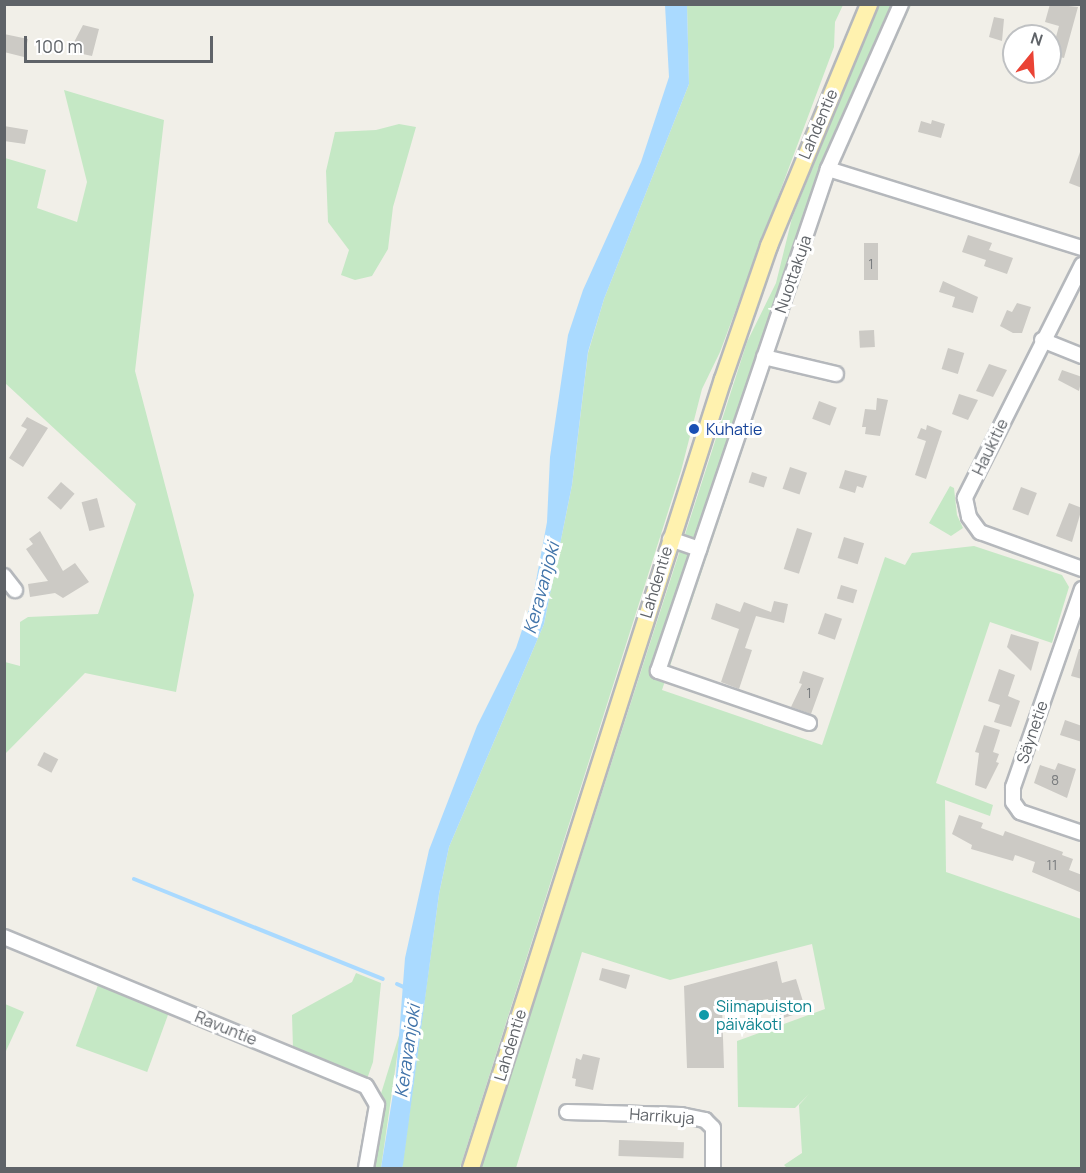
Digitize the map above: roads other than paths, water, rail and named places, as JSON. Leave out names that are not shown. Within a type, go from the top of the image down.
[{"type":"main road","name":"Lahdentie","points":[[471,1168],[670,539],[769,246],[869,4]]},
{"type":"street","name":"Nuottakuja","points":[[809,723],[658,671],[828,169],[900,4]]},
{"type":"street","points":[[828,169],[1082,248]]},
{"type":"street","name":"Haukitie","points":[[1082,266],[1042,340],[965,498],[969,517],[980,532],[1082,569]]},
{"type":"street","points":[[1042,340],[1082,356]]},
{"type":"street","points":[[765,357],[836,374]]},
{"type":"street","points":[[670,539],[699,549]]},
{"type":"street","points":[[4,576],[15,590]]},
{"type":"street","name":"Säynetie","points":[[1082,589],[1013,787],[1013,802],[1020,812],[1082,833]]},
{"type":"street","name":"Ravuntie","points":[[4,937],[366,1086],[377,1105],[366,1168]]},
{"type":"street","name":"Harrikuja","points":[[567,1112],[681,1115],[705,1120],[713,1128],[713,1168]]},
{"type":"water","name":"Keravanjoki","points":[[665,5],[687,5],[689,84],[604,299],[588,352],[572,485],[544,624],[449,847],[439,894],[403,1165],[402,1168],[381,1168],[396,1075],[405,958],[429,850],[477,726],[516,648],[533,597],[547,522],[550,457],[568,335],[583,290],[641,162],[669,77]]},
{"type":"waterway","points":[[134,879],[383,979]]},
{"type":"waterway","points":[[397,984],[408,989]]},
{"type":"place","name":"Kuhatie","points":[[694,429]]},
{"type":"place","name":"Siimapuiston päiväkoti","points":[[704,1015]]}]
